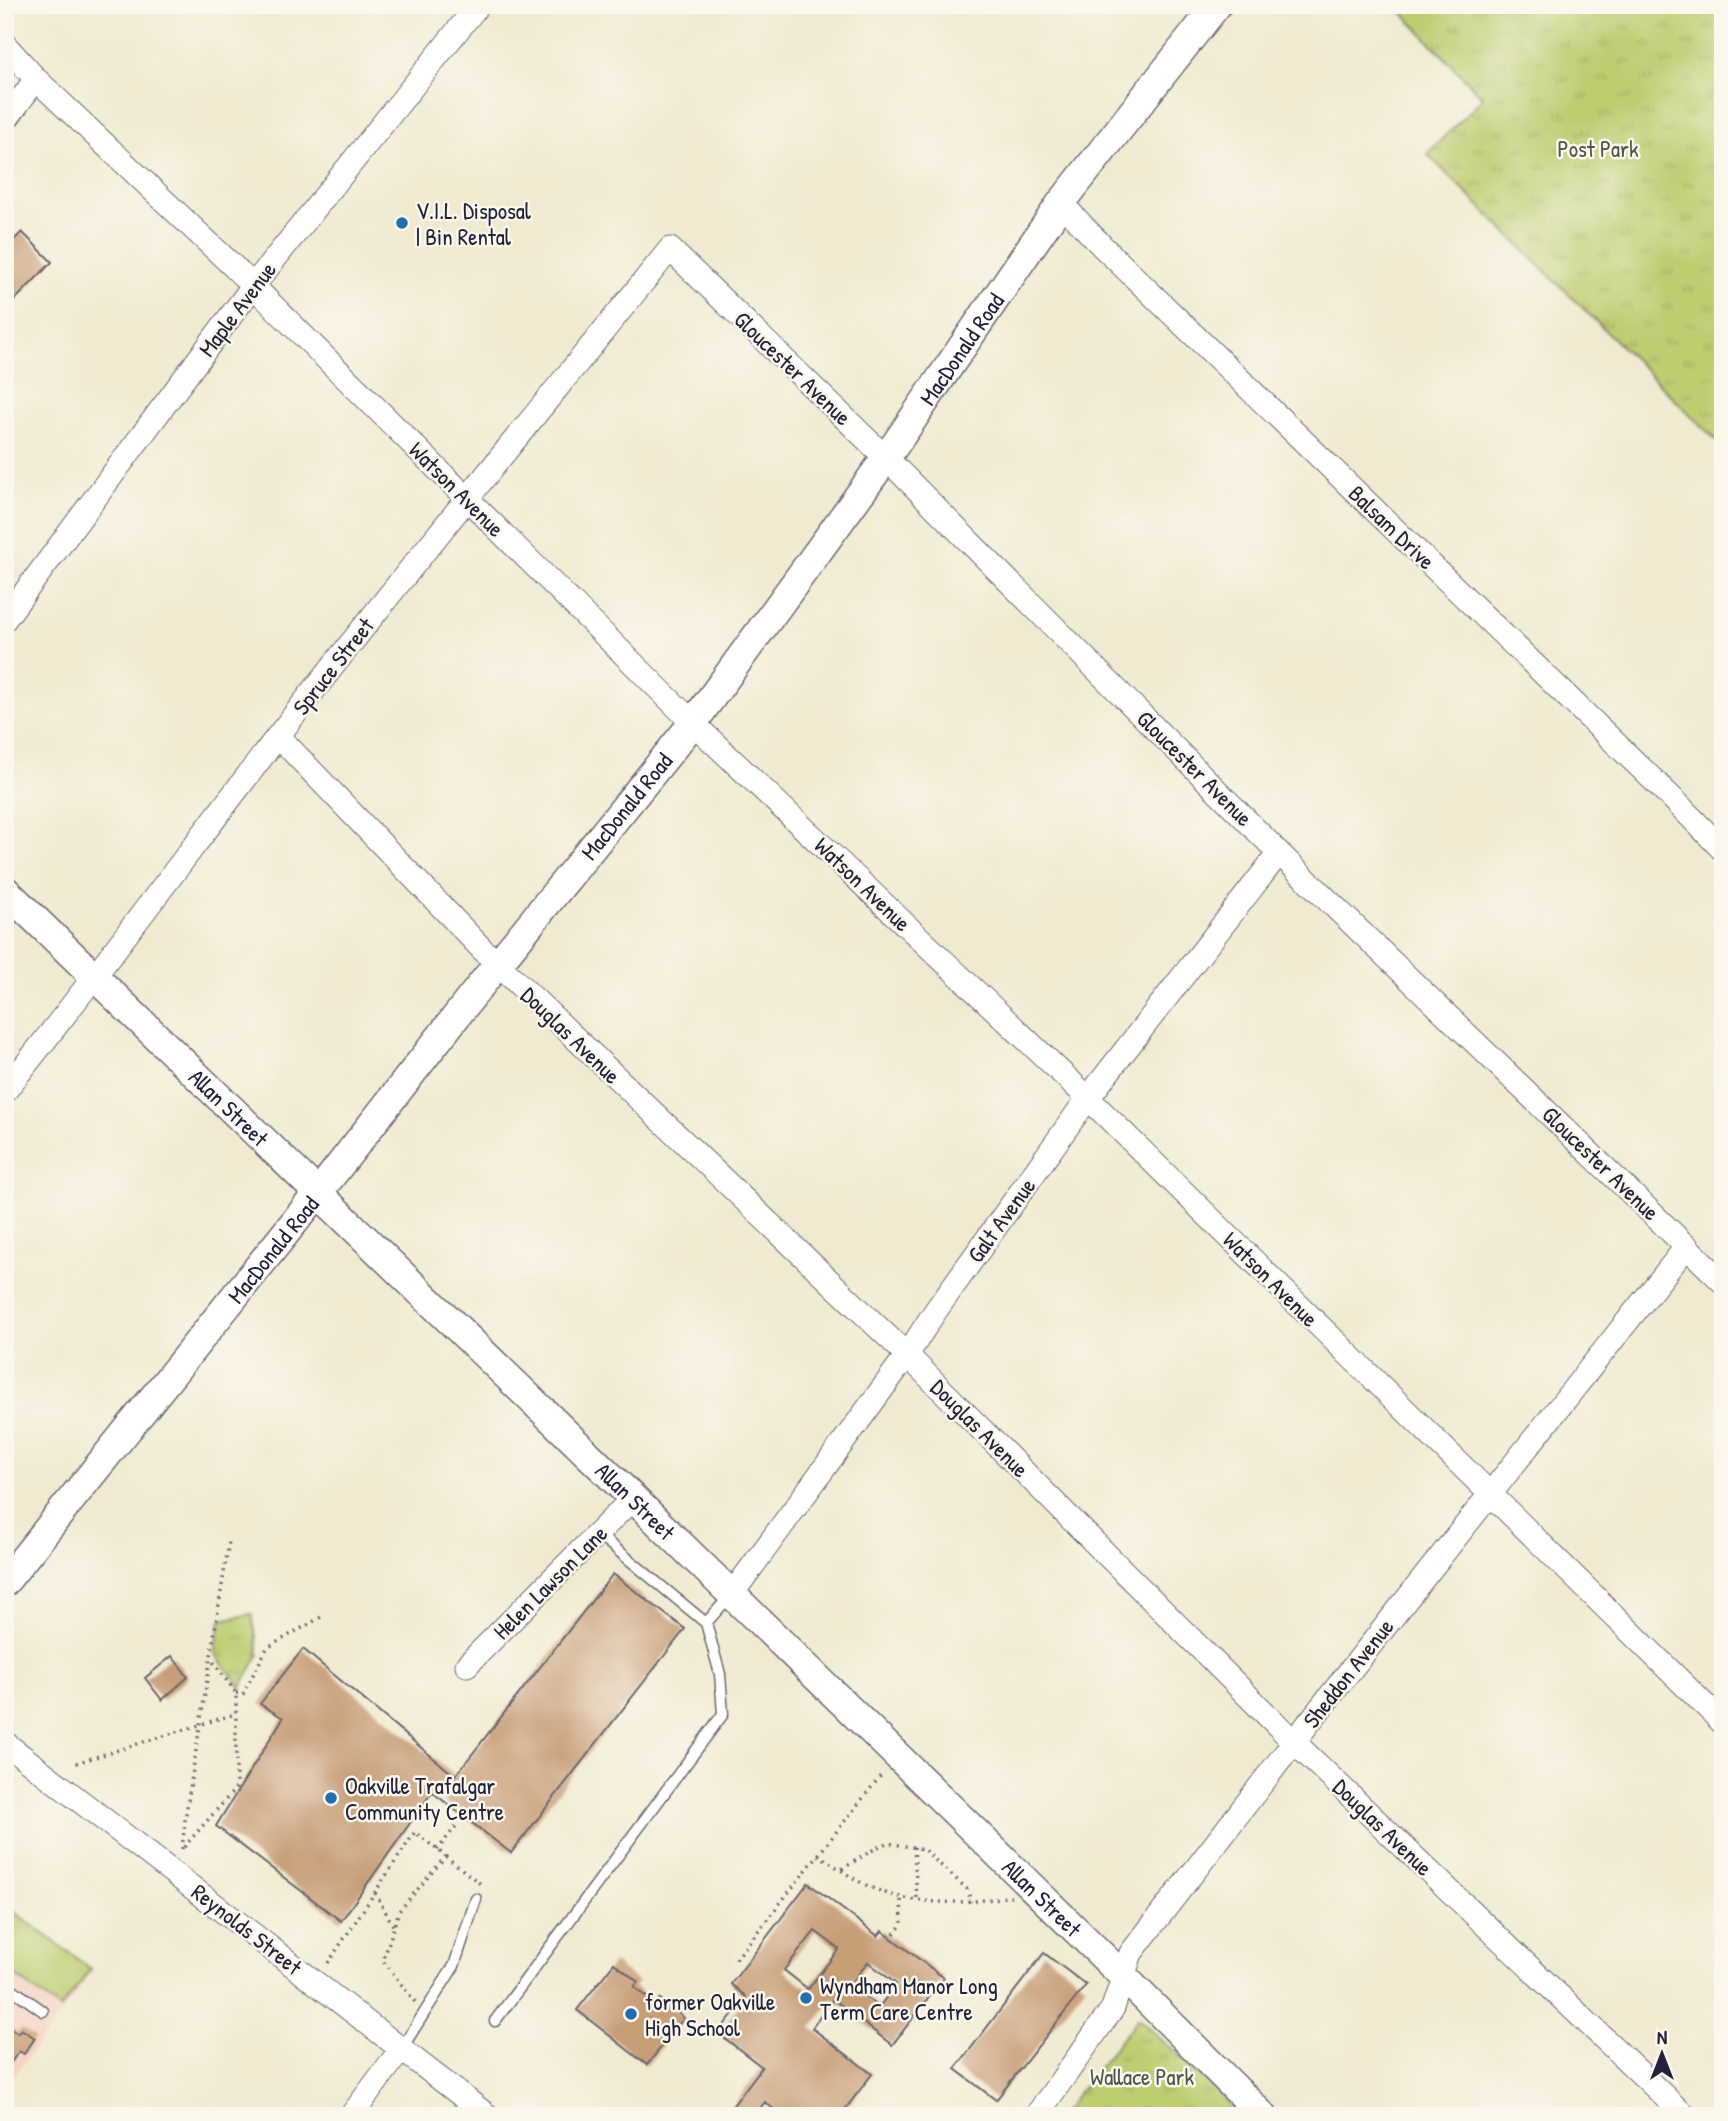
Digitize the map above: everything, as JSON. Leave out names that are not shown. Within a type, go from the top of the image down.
[{"type":"street","name":"Maple Avenue","points":[[5,619],[253,286],[478,5]]},
{"type":"street","name":"MacDonald Road","points":[[5,1582],[693,723],[886,458],[1061,203],[1217,5]]},
{"type":"street","name":"Watson Avenue","points":[[5,45],[36,79],[253,286],[693,723],[1088,1098],[1723,1723]]},
{"type":"street","points":[[5,121],[36,79]]},
{"type":"street","name":"Balsam Drive","points":[[1061,203],[1723,850]]},
{"type":"street","name":"Gloucester Avenue","points":[[670,249],[886,458],[1279,853],[1723,1282]]},
{"type":"street","name":"Spruce Street","points":[[5,1091],[278,736],[670,249]]},
{"type":"street","name":"Douglas Avenue","points":[[278,736],[498,964],[907,1355],[1294,1742],[1685,2116]]},
{"type":"street","name":"Galt Avenue","points":[[732,1594],[907,1355],[934,1313],[1088,1098],[1279,853]]},
{"type":"street","name":"Allan Street","points":[[5,890],[732,1594],[1264,2116]]},
{"type":"street","name":"Sheddon Avenue","points":[[1036,2116],[1113,2008],[1131,1953],[1294,1742],[1687,1246]]},
{"type":"street","name":"Helen Lawson Lane","points":[[467,1665],[633,1499]]},
{"type":"street","name":"Reynolds Street","points":[[7,1747],[488,2116]]},
{"type":"street","points":[[351,2116],[402,2048]]},
{"type":"lane","points":[[495,2021],[723,1714],[720,1674],[706,1623],[598,1534]]},
{"type":"lane","points":[[706,1623],[732,1594]]},
{"type":"lane","points":[[402,2048],[454,1966],[477,1899]]},
{"type":"lane","points":[[5,1984],[43,2011]]},
{"type":"path","points":[[210,1658],[236,1693],[236,1788],[182,1849],[184,1820],[200,1725],[210,1658],[229,1541]]},
{"type":"path","points":[[236,1693],[243,1693],[267,1648],[323,1616]]},
{"type":"path","points":[[76,1763],[236,1714]]},
{"type":"path","points":[[736,1959],[897,1755]]},
{"type":"path","points":[[437,1850],[458,1824]]},
{"type":"path","points":[[328,1963],[415,1832],[485,1887]]},
{"type":"path","points":[[841,1870],[888,1843],[923,1849],[967,1889],[971,1902]]},
{"type":"path","points":[[914,1847],[918,1899]]},
{"type":"path","points":[[818,1854],[861,1882],[901,1898],[947,1903],[971,1902],[1037,1892]]},
{"type":"path","points":[[415,2003],[383,1961],[399,1911],[446,1856]]},
{"type":"path","points":[[375,1893],[394,1927]]},
{"type":"path","points":[[894,1934],[902,1924],[901,1898]]},
{"type":"shaded area","points":[[5,1904],[93,1971],[5,2087]]},
{"type":"green space","name":"Post Park","points":[[1395,5],[1723,5],[1723,447],[1427,154],[1483,98]]},
{"type":"green space","points":[[252,1614],[259,1655],[241,1687],[215,1654],[221,1620]]},
{"type":"green space","points":[[5,1905],[91,1969],[60,2009],[5,1968]]},
{"type":"green space","name":"Wallace Park","points":[[1138,2018],[1243,2116],[1060,2116]]},
{"type":"building","points":[[22,232],[52,262],[5,310],[5,249]]},
{"type":"building","points":[[613,1574],[685,1629],[511,1853],[432,1792],[341,1921],[216,1826],[283,1718],[260,1704],[303,1649],[455,1776]]},
{"type":"building","points":[[172,1656],[188,1677],[162,1700],[145,1678]]},
{"type":"building","name":"Wyndham Manor Long Term Care Centre","points":[[808,1883],[878,1936],[882,1931],[944,1978],[892,2045],[833,1999],[812,2028],[872,2074],[840,2116],[782,2116],[765,2102],[754,2116],[725,2116],[762,2067],[718,2033],[746,1997],[731,1984]],"holes":[[[815,1931],[839,1949],[808,1989],[784,1970]],[[868,1962],[896,1984],[879,2007],[850,1985]]]},
{"type":"building","points":[[1044,1953],[1086,1985],[996,2100],[955,2069]]},
{"type":"building","name":"former Oakville High School","points":[[614,1963],[638,1982],[634,1987],[656,2004],[660,1999],[684,2018],[647,2065],[577,2010]]},
{"type":"building","points":[[5,2025],[18,2033],[21,2029],[35,2038],[24,2054],[19,2051],[5,2071]]},
{"type":"place","name":"V.I.L. Disposal | Bin Rental","points":[[402,223]]},
{"type":"place","name":"Oakville Trafalgar Community Centre","points":[[331,1798]]},
{"type":"place","name":"Wyndham Manor Long Term Care Centre","points":[[806,1998]]},
{"type":"place","name":"former Oakville High School","points":[[631,2014]]}]
